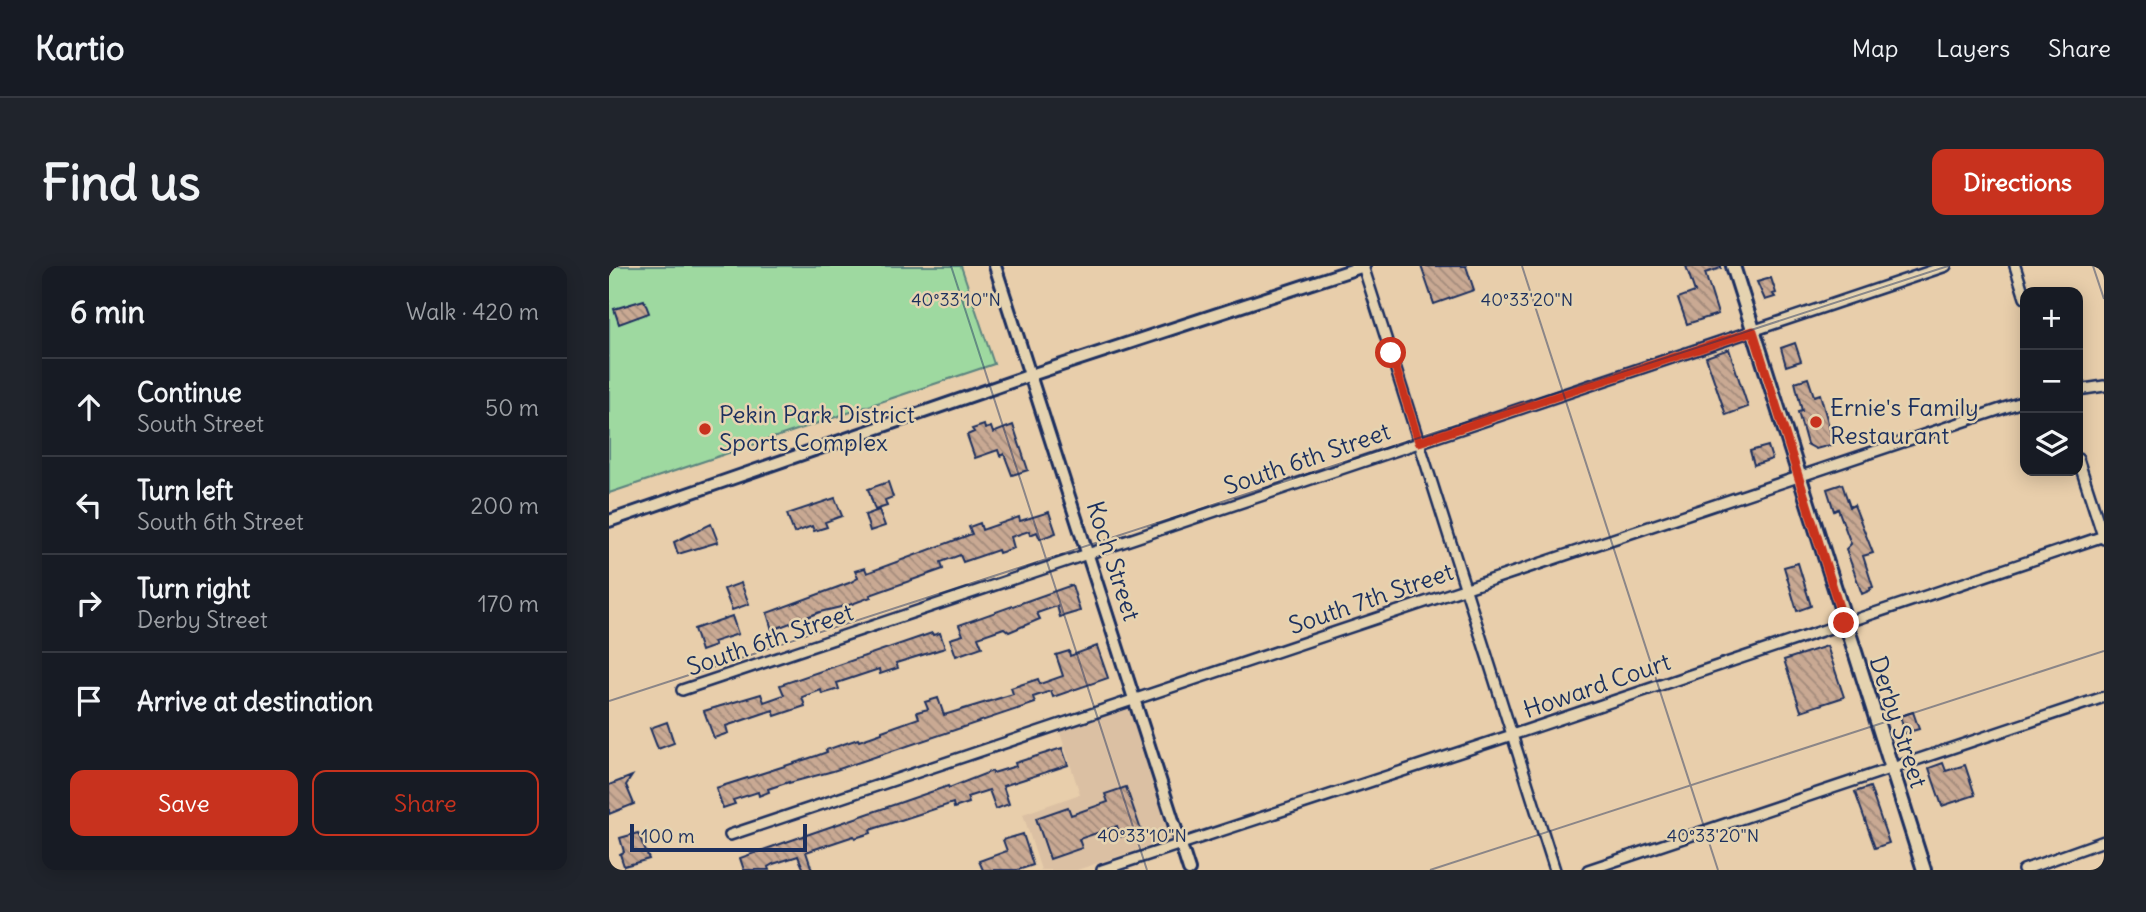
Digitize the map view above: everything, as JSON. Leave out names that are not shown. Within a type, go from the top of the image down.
[{"type":"main road","name":"Derby Street","points":[[1733,266],[1924,870]]},
{"type":"street","name":"Koch Street","points":[[995,266],[1189,870]]},
{"type":"street","points":[[609,521],[1031,376],[1364,266],[1555,870]]},
{"type":"street","name":"South 6th Street","points":[[682,690],[1945,266]]},
{"type":"street","points":[[2015,266],[2022,287]]},
{"type":"street","points":[[2083,389],[2104,386]]},
{"type":"street","name":"South 7th Street","points":[[730,835],[2020,403]]},
{"type":"street","points":[[2083,474],[2104,537]]},
{"type":"street","name":"Howard Court","points":[[1102,870],[2104,537]]},
{"type":"street","points":[[1588,870],[2104,698]]},
{"type":"street","points":[[2024,870],[2104,841]]},
{"type":"shaded area","points":[[1129,707],[1173,838],[1077,870],[1041,870],[1023,814],[1080,794],[1059,730]]},
{"type":"green space","name":"Pekin Park District Sports Complex","points":[[609,266],[961,266],[994,364],[609,493]]},
{"type":"building","points":[[1421,266],[1466,266],[1474,290],[1434,304]]},
{"type":"building","points":[[1686,266],[1721,266],[1705,273],[1718,314],[1687,324],[1678,298],[1695,292]]},
{"type":"building","points":[[1771,278],[1775,297],[1765,300],[1757,282]]},
{"type":"building","points":[[644,300],[649,313],[619,324],[614,309]]},
{"type":"building","points":[[1795,343],[1801,361],[1786,366],[1781,348]]},
{"type":"building","points":[[1729,349],[1748,407],[1726,415],[1706,357]]},
{"type":"building","points":[[1808,378],[1814,396],[1820,394],[1834,444],[1816,449],[1807,444],[1798,412],[1802,411],[1795,382]]},
{"type":"building","points":[[984,425],[985,429],[991,427],[993,433],[1013,425],[1028,470],[1012,475],[1004,454],[1000,456],[998,450],[975,458],[967,435],[974,432],[972,429]]},
{"type":"building","points":[[1768,446],[1772,459],[1754,465],[1750,451]]},
{"type":"building","points":[[888,482],[893,497],[885,500],[887,506],[875,510],[868,489]]},
{"type":"building","points":[[1842,484],[1850,507],[1854,505],[1873,553],[1863,556],[1873,587],[1862,594],[1846,549],[1851,544],[1838,509],[1834,511],[1827,489]]},
{"type":"building","points":[[835,498],[842,516],[825,522],[827,527],[814,531],[812,526],[794,533],[787,514]]},
{"type":"building","points":[[879,510],[885,526],[870,531],[865,515]]},
{"type":"building","points":[[1049,512],[1056,533],[1040,539],[1037,532],[1030,535],[1029,531],[1011,537],[1014,548],[999,553],[998,550],[963,562],[960,555],[941,562],[943,569],[849,605],[820,612],[772,630],[767,613],[849,583],[858,578],[855,571],[865,568],[867,573],[972,534],[969,527],[980,523],[982,530],[1019,517],[1020,521]]},
{"type":"building","points":[[711,524],[718,542],[678,554],[674,542]]},
{"type":"building","points":[[1798,563],[1811,606],[1797,611],[1784,567]]},
{"type":"building","points":[[741,583],[749,604],[732,610],[724,589]]},
{"type":"building","points":[[1072,585],[1080,611],[1060,617],[1057,606],[1037,613],[1040,619],[1009,632],[1004,628],[978,637],[982,647],[956,656],[950,639],[963,635],[959,625]]},
{"type":"building","points":[[732,616],[738,634],[713,642],[715,646],[701,651],[694,629]]},
{"type":"building","points":[[932,633],[940,633],[945,648],[896,663],[898,668],[880,674],[879,669],[837,683],[839,689],[822,694],[821,690],[802,697],[805,706],[775,716],[773,710],[726,726],[728,733],[714,738],[704,711],[761,694],[764,702],[784,695],[780,685]]},
{"type":"building","points":[[1097,646],[1108,678],[1053,697],[1051,691],[1033,697],[1035,703],[833,771],[768,789],[769,792],[759,796],[758,792],[733,800],[735,804],[723,808],[716,788],[816,756],[827,752],[826,750],[858,739],[859,741],[919,718],[917,712],[928,709],[925,702],[938,698],[944,715],[1013,694],[1011,688],[1038,679],[1040,684],[1063,676],[1056,655],[1069,651],[1070,656]]},
{"type":"building","points":[[1827,646],[1844,697],[1801,711],[1784,660]]},
{"type":"building","points":[[1913,712],[1919,729],[1905,733],[1900,716]]},
{"type":"building","points":[[667,722],[674,743],[658,749],[650,728]]},
{"type":"building","points":[[1062,748],[1068,765],[1003,786],[1009,804],[996,809],[989,790],[967,797],[969,803],[954,808],[953,803],[870,830],[871,833],[806,852],[812,870],[804,870],[798,856],[773,864],[768,867],[769,870],[744,870],[740,858],[992,771],[993,773],[1016,766],[1015,763]]},
{"type":"building","points":[[1943,763],[1946,771],[1965,765],[1975,795],[1942,806],[1929,768]]},
{"type":"building","points":[[632,776],[626,785],[634,804],[609,814],[609,785]]},
{"type":"building","points":[[1126,787],[1141,830],[1120,837],[1117,826],[1079,839],[1082,848],[1050,859],[1036,818],[1068,807],[1071,815],[1108,802],[1105,794]]},
{"type":"building","points":[[1870,787],[1889,843],[1875,848],[1855,792]]},
{"type":"building","points":[[638,833],[649,859],[624,866],[620,854],[624,852],[620,838]]},
{"type":"building","points":[[1023,834],[1033,865],[1018,870],[983,870],[979,861],[1007,851],[1003,840]]},
{"type":"place","name":"Ernie's Family Restaurant","points":[[1816,422]]},
{"type":"place","name":"Pekin Park District Sports Complex","points":[[705,429]]},
{"type":"route","points":[[1391,353],[1419,442],[1753,331],[1844,623]]}]
